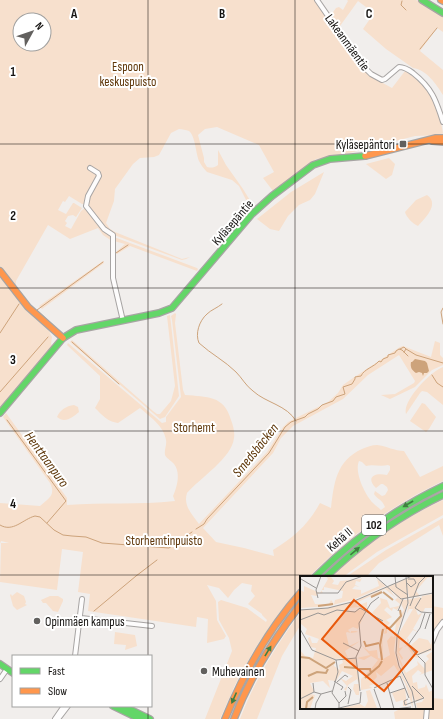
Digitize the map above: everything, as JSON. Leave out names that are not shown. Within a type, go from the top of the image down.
[{"type":"main road","points":[[422,0],[443,13]]},
{"type":"main road","name":"Kyläsepäntie","points":[[63,338],[76,330],[123,321],[172,308],[257,209],[313,165],[330,159],[366,156],[436,138],[443,138]]},
{"type":"main road","name":"Kyläsepäntie","points":[[431,140],[443,142]]},
{"type":"main road","points":[[0,270],[28,306],[63,338],[0,413]]},
{"type":"main road","name":"Kehä II","points":[[315,576],[337,555],[374,525],[406,505],[443,486]]},
{"type":"main road","name":"Kehä II","points":[[327,576],[352,552],[378,532],[417,508],[443,495]]},
{"type":"main road","points":[[225,719],[239,686],[256,655],[278,620],[300,593]]},
{"type":"main road","points":[[235,719],[237,710],[254,674],[270,647],[300,605]]},
{"type":"main road","points":[[0,664],[12,672]]},
{"type":"main road","points":[[115,707],[140,719]]},
{"type":"main road","points":[[125,707],[150,719]]},
{"type":"street","name":"Lakeanmäentie","points":[[318,0],[367,70],[382,80],[399,67],[409,70],[432,92],[443,122]]},
{"type":"street","points":[[90,168],[98,172],[99,176],[88,196],[86,206],[104,229],[113,236],[113,278],[123,321]]},
{"type":"street","points":[[75,655],[81,618],[82,599]]},
{"type":"street","points":[[81,618],[152,626]]},
{"type":"street","points":[[433,640],[443,622]]},
{"type":"street","points":[[0,679],[7,669]]},
{"type":"street","points":[[55,719],[63,707]]},
{"type":"street","points":[[58,719],[67,707]]},
{"type":"street","points":[[426,719],[427,709]]},
{"type":"green space","name":"Espoon keskuspuisto","points":[[0,0],[315,0],[368,75],[392,88],[405,71],[422,84],[433,100],[442,128],[442,135],[415,136],[338,156],[316,159],[273,191],[263,178],[274,172],[259,145],[217,127],[205,129],[198,135],[204,162],[207,167],[211,168],[218,165],[218,150],[226,165],[251,202],[248,204],[239,186],[232,180],[206,171],[199,161],[194,140],[189,131],[179,129],[171,133],[159,155],[140,158],[133,164],[115,189],[114,201],[106,223],[110,229],[115,232],[182,259],[190,257],[182,260],[114,235],[102,224],[91,209],[88,201],[88,198],[101,173],[100,171],[88,167],[97,173],[97,179],[84,204],[69,196],[65,202],[63,201],[58,210],[66,214],[73,203],[82,208],[76,217],[73,215],[68,216],[65,221],[67,223],[65,226],[71,229],[81,211],[85,208],[112,236],[112,241],[103,235],[98,228],[70,239],[48,225],[16,281],[16,285],[0,267]]},
{"type":"green space","points":[[347,0],[416,0],[443,16],[443,32],[437,28],[420,51],[443,70],[443,95],[427,75],[418,69],[413,68],[386,49],[363,29],[374,13],[358,1],[340,26],[331,15],[336,8],[339,7],[343,10],[348,1]]},
{"type":"green space","points":[[389,158],[395,164],[392,175],[386,179],[366,164]]},
{"type":"green space","points":[[324,172],[315,194],[310,200],[299,205],[288,216],[279,231],[270,229],[257,219],[291,192]]},
{"type":"green space","points":[[427,195],[431,199],[432,207],[418,226],[410,220],[405,212],[416,200]]},
{"type":"green space","points":[[114,237],[198,269],[197,271],[130,246],[117,254],[116,252],[125,244],[114,241]]},
{"type":"green space","points":[[103,261],[104,263],[42,309],[39,306]]},
{"type":"green space","points":[[0,277],[25,309],[49,331],[52,337],[52,345],[50,350],[0,409]]},
{"type":"green space","points":[[175,313],[183,390],[185,395],[207,397],[219,402],[228,412],[234,431],[234,438],[228,453],[187,493],[187,506],[199,524],[267,452],[283,427],[288,422],[328,402],[338,393],[343,385],[400,347],[403,346],[431,357],[435,341],[440,343],[440,355],[443,358],[443,365],[432,370],[415,387],[390,399],[381,395],[395,394],[415,381],[399,355],[368,375],[343,399],[293,426],[281,438],[273,453],[203,528],[216,542],[274,556],[273,550],[300,530],[311,518],[320,503],[331,508],[335,482],[342,466],[353,454],[362,449],[377,445],[404,451],[420,477],[443,466],[443,481],[388,511],[339,548],[310,576],[300,576],[300,587],[276,617],[254,650],[235,685],[220,719],[205,719],[232,651],[229,638],[219,620],[218,602],[221,600],[247,608],[266,622],[267,620],[262,614],[248,604],[255,596],[251,591],[252,585],[242,583],[228,598],[219,588],[207,585],[216,601],[217,620],[226,636],[224,639],[207,643],[208,619],[197,617],[196,627],[88,611],[90,594],[78,592],[83,552],[62,549],[57,590],[0,582],[1,543],[9,543],[1,541],[0,544],[0,503],[40,506],[51,496],[52,493],[50,483],[3,417],[6,413],[37,456],[44,461],[46,469],[67,498],[67,505],[175,501],[173,496],[178,476],[174,464],[165,455],[166,442],[165,435],[162,430],[156,422],[140,408],[118,423],[108,420],[103,416],[95,408],[100,399],[100,376],[67,345],[68,343],[162,423],[166,422],[166,417],[181,397],[171,316]],"holes":[[[359,461],[366,466],[390,466],[390,470],[387,475],[379,474],[371,478],[371,481],[376,488],[383,484],[388,490],[385,495],[382,496],[375,491],[374,494],[383,502],[385,507],[381,510],[370,499],[361,483],[358,471]]]},
{"type":"green space","points":[[170,315],[179,396],[165,417],[160,419],[70,342],[72,340],[153,411],[160,414],[171,401],[175,386],[167,316]]},
{"type":"green space","points":[[443,367],[443,405],[427,392],[422,391],[406,414],[408,402],[418,387],[432,374]]},
{"type":"green space","points":[[422,403],[425,404],[436,417],[426,432],[410,421]]},
{"type":"green space","points":[[74,405],[78,407],[79,412],[74,416],[66,420],[57,417],[60,412],[68,406]]},
{"type":"green space","points":[[443,489],[443,491],[410,508],[378,529],[363,540],[322,576],[320,576],[354,545],[377,527],[409,507]]},
{"type":"green space","points":[[443,500],[443,515],[377,552],[344,576],[333,576],[370,544],[398,524]]},
{"type":"green space","points":[[443,518],[443,536],[439,525],[379,563],[367,576],[347,576],[386,550]]},
{"type":"green space","points":[[17,592],[24,596],[26,602],[25,604],[27,605],[17,610],[13,606],[10,595],[11,594],[12,596]]},
{"type":"green space","points":[[50,596],[58,596],[63,599],[58,612],[53,611],[41,600]]},
{"type":"green space","points":[[300,597],[300,600],[270,641],[261,656],[229,719],[243,686],[260,655]]},
{"type":"green space","points":[[433,606],[443,608],[443,619],[438,625],[433,636]]},
{"type":"green space","points":[[300,613],[300,626],[282,656],[257,719],[240,719],[252,690],[283,637]]},
{"type":"green space","points":[[115,632],[135,635],[137,646],[125,650],[126,645],[114,644]]},
{"type":"green space","points":[[433,698],[443,699],[443,719],[395,719],[394,712],[400,709],[433,709]]},
{"type":"shaded area","points":[[415,359],[425,361],[427,363],[429,371],[424,373],[423,376],[422,373],[416,373],[412,369],[411,362]]},
{"type":"waterway","points":[[402,1],[401,5],[406,10]]},
{"type":"waterway","points":[[420,49],[437,28]]},
{"type":"waterway","points":[[116,253],[128,245]]},
{"type":"waterway","points":[[56,328],[37,310],[103,262]]},
{"type":"waterway","points":[[0,333],[19,304]]},
{"type":"waterway","points":[[222,304],[202,320],[198,328],[197,336],[199,343],[232,368],[248,387],[258,395],[287,411],[296,421]]},
{"type":"waterway","points":[[443,308],[441,312],[443,324]]},
{"type":"waterway","points":[[0,392],[48,337]]},
{"type":"waterway","points":[[72,342],[119,384]]},
{"type":"waterway","name":"Smedsbäcken","points":[[400,349],[404,347],[406,349]]},
{"type":"waterway","name":"Smedsbäcken","points":[[196,529],[204,524],[269,453],[285,427],[291,422],[305,417],[322,405],[345,394],[343,387],[352,384],[355,377],[361,376],[379,361],[381,362],[383,359],[388,357],[388,355],[395,353],[399,349],[408,356]]},
{"type":"waterway","points":[[404,352],[406,349],[416,355],[443,363]]},
{"type":"waterway","name":"Smedsbäcken","points":[[432,375],[437,383],[443,387]]},
{"type":"waterway","name":"Henttaanpuro","points":[[7,420],[66,501],[47,523]]},
{"type":"waterway","name":"Smedsbäcken","points":[[0,525],[5,527],[18,525],[35,516],[40,517],[54,530],[63,535],[86,537],[102,543],[169,548],[192,532]]},
{"type":"waterway","points":[[94,611],[157,560]]},
{"type":"traffic: fast","points":[[422,0],[443,13]]},
{"type":"traffic: fast","points":[[0,413],[63,338],[76,330],[159,313],[172,308],[252,214],[272,196],[313,165],[330,159],[365,156]]},
{"type":"traffic: fast","points":[[316,576],[344,550],[375,526],[391,515],[443,486]]},
{"type":"traffic: fast","points":[[327,576],[381,531],[411,512],[443,495]]},
{"type":"traffic: fast","points":[[0,664],[12,672]]},
{"type":"traffic: fast","points":[[115,707],[140,719]]},
{"type":"traffic: fast","points":[[125,707],[150,719]]},
{"type":"traffic: slow","points":[[365,156],[436,138],[443,138]]},
{"type":"traffic: slow","points":[[432,141],[443,142]]},
{"type":"traffic: slow","points":[[0,271],[28,307],[63,338]]},
{"type":"traffic: slow","points":[[225,719],[240,685],[267,636],[300,593]]},
{"type":"traffic: slow","points":[[234,719],[247,688],[263,659],[300,605]]},
{"type":"place","name":"Kyläsepäntori","points":[[403,144]]},
{"type":"place","name":"Opinmäen kampus","points":[[37,621]]},
{"type":"place","name":"Muhevainen","points":[[204,671]]},
{"type":"park label","name":"Storhemt","points":[[194,427]]},
{"type":"park label","name":"Storhemtinpuisto","points":[[164,540]]}]
